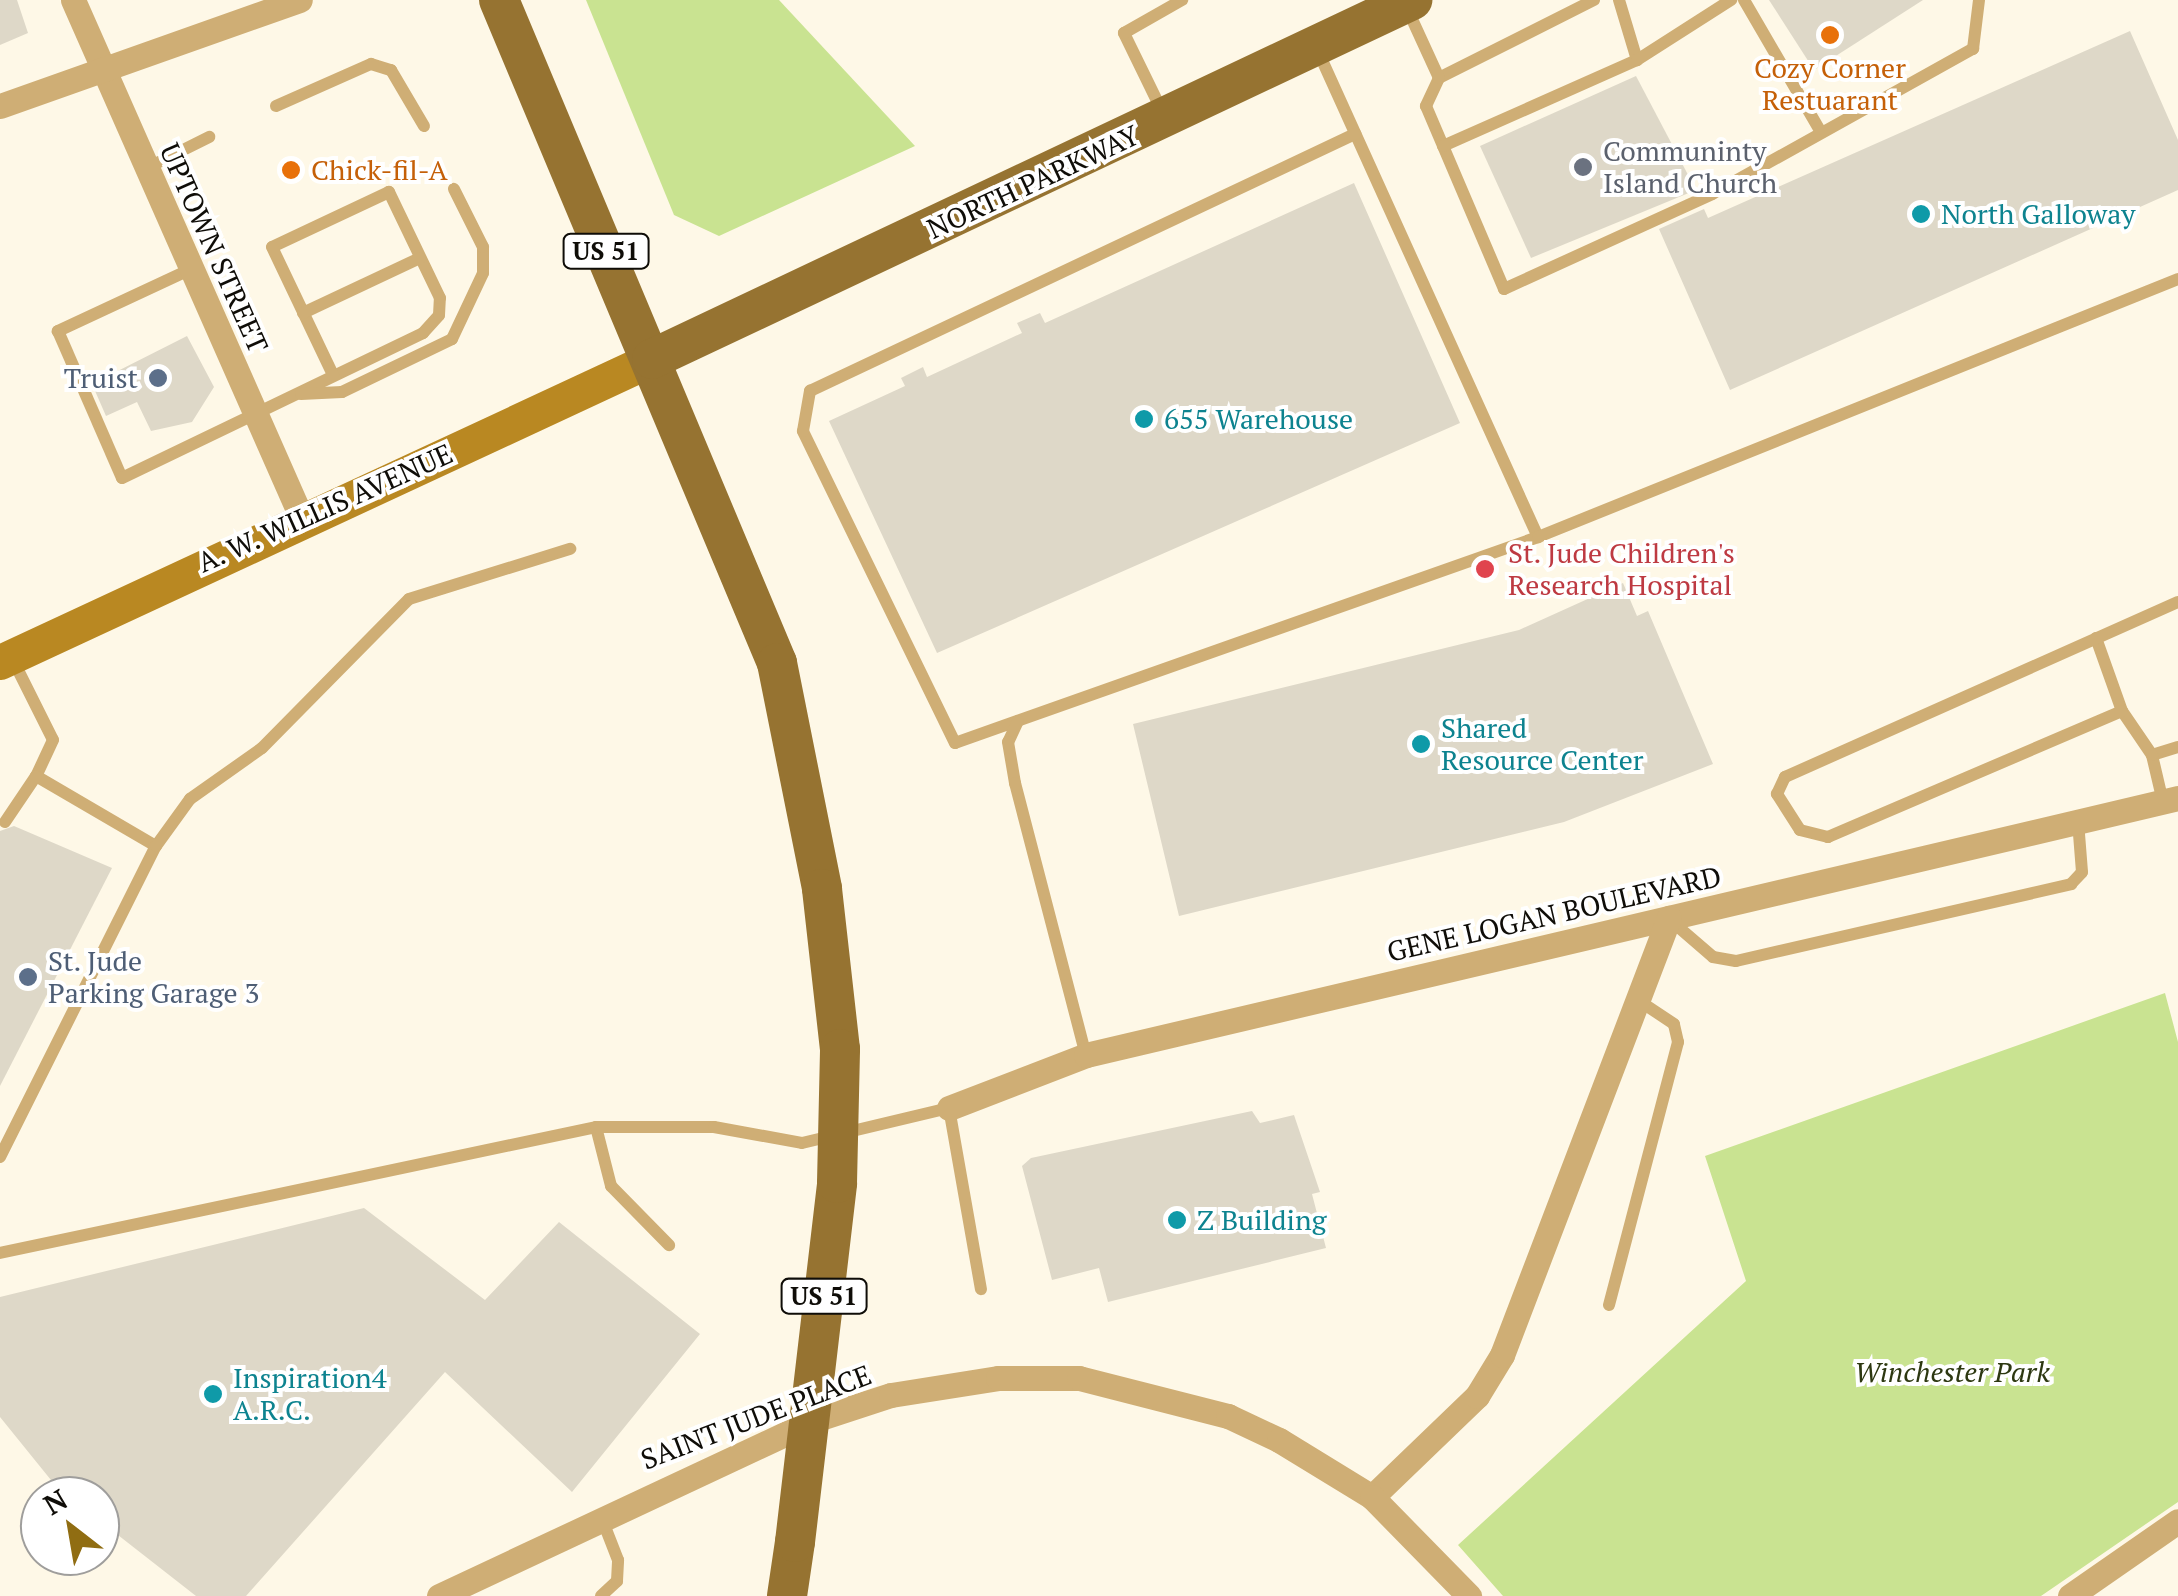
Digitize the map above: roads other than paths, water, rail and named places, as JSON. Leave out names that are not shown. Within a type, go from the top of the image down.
[{"type":"main road","name":"US 51","points":[[499,0],[777,663],[822,890],[840,1049],[837,1183],[787,1596]]},
{"type":"main road","name":"NORTH PARKWAY","points":[[652,359],[1167,121],[1409,2]]},
{"type":"main road","name":"A. W. WILLIS AVENUE","points":[[6,659],[652,359]]},
{"type":"street","name":"UPTOWN STREET","points":[[72,0],[188,270],[302,519]]},
{"type":"street","points":[[0,106],[300,0]]},
{"type":"street","name":"GENE LOGAN BOULEVARD","points":[[950,1108],[1086,1055],[2170,800]]},
{"type":"street","points":[[1372,1497],[1477,1396],[1502,1354],[1668,918]]},
{"type":"street","name":"SAINT JUDE PLACE","points":[[439,1596],[600,1514],[814,1420],[891,1396],[998,1378],[1079,1378],[1228,1416],[1372,1497],[1469,1596]]},
{"type":"street","points":[[2070,1596],[2178,1521]]},
{"type":"lane","points":[[1167,121],[1124,33],[1182,0]]},
{"type":"lane","points":[[1594,0],[1439,78],[1426,106],[1504,289],[1712,194],[1820,130],[1972,49],[1979,0]]},
{"type":"lane","points":[[1619,0],[1637,60]]},
{"type":"lane","points":[[1443,146],[1637,60],[1730,0]]},
{"type":"lane","points":[[1744,0],[1820,130]]},
{"type":"lane","points":[[1409,2],[1439,78]]},
{"type":"lane","points":[[1316,47],[1538,537]]},
{"type":"lane","points":[[276,106],[371,64],[391,70],[424,126]]},
{"type":"lane","points":[[1356,134],[817,384],[804,399],[803,431],[955,743],[1538,537],[1872,410],[2178,279]]},
{"type":"lane","points":[[145,168],[209,137]]},
{"type":"lane","points":[[293,394],[342,392],[452,339],[483,273],[483,247],[454,189]]},
{"type":"lane","points":[[188,270],[58,331],[122,478],[333,376],[439,315],[420,258],[389,192],[272,247],[333,376]]},
{"type":"lane","points":[[304,313],[420,258]]},
{"type":"lane","points":[[0,1157],[156,846],[190,799],[262,748],[409,599],[570,549]]},
{"type":"lane","points":[[2122,711],[1828,838],[1800,830],[1777,794],[1785,776],[2178,602]]},
{"type":"lane","points":[[2096,638],[2122,711],[2152,754],[2170,800]]},
{"type":"lane","points":[[5,822],[36,776],[53,740],[6,659]]},
{"type":"lane","points":[[1018,721],[1008,742],[1015,784],[1086,1055]]},
{"type":"lane","points":[[2152,754],[2178,747]]},
{"type":"lane","points":[[36,776],[156,846]]},
{"type":"lane","points":[[1668,918],[1713,957],[1736,961],[2071,884],[2082,872],[2078,821]]},
{"type":"lane","points":[[1610,1305],[1678,1042],[1674,1024],[1638,1000]]},
{"type":"lane","points":[[0,1253],[596,1127],[714,1126],[802,1144],[950,1108],[981,1289]]},
{"type":"lane","points":[[596,1127],[611,1186],[669,1245]]},
{"type":"lane","points":[[600,1514],[618,1560],[617,1582],[601,1596]]},
{"type":"place","name":"Cozy Corner Restuarant","points":[[1830,35]]},
{"type":"place","name":"Communinty Island Church","points":[[1583,167]]},
{"type":"place","name":"Chick-fil-A","points":[[291,170]]},
{"type":"place","name":"North Galloway","points":[[1921,214]]},
{"type":"place","name":"Truist","points":[[158,378]]},
{"type":"place","name":"655 Warehouse","points":[[1144,419]]},
{"type":"place","name":"St. Jude Children's Research Hospital","points":[[1485,569]]},
{"type":"place","name":"Shared Resource Center","points":[[1421,744]]},
{"type":"place","name":"St. Jude Parking Garage 3","points":[[28,977]]},
{"type":"place","name":"Z Building","points":[[1177,1220]]},
{"type":"place","name":"Inspiration4 A.R.C.","points":[[213,1394]]},
{"type":"park label","name":"Winchester Park","points":[[1952,1372]]}]
